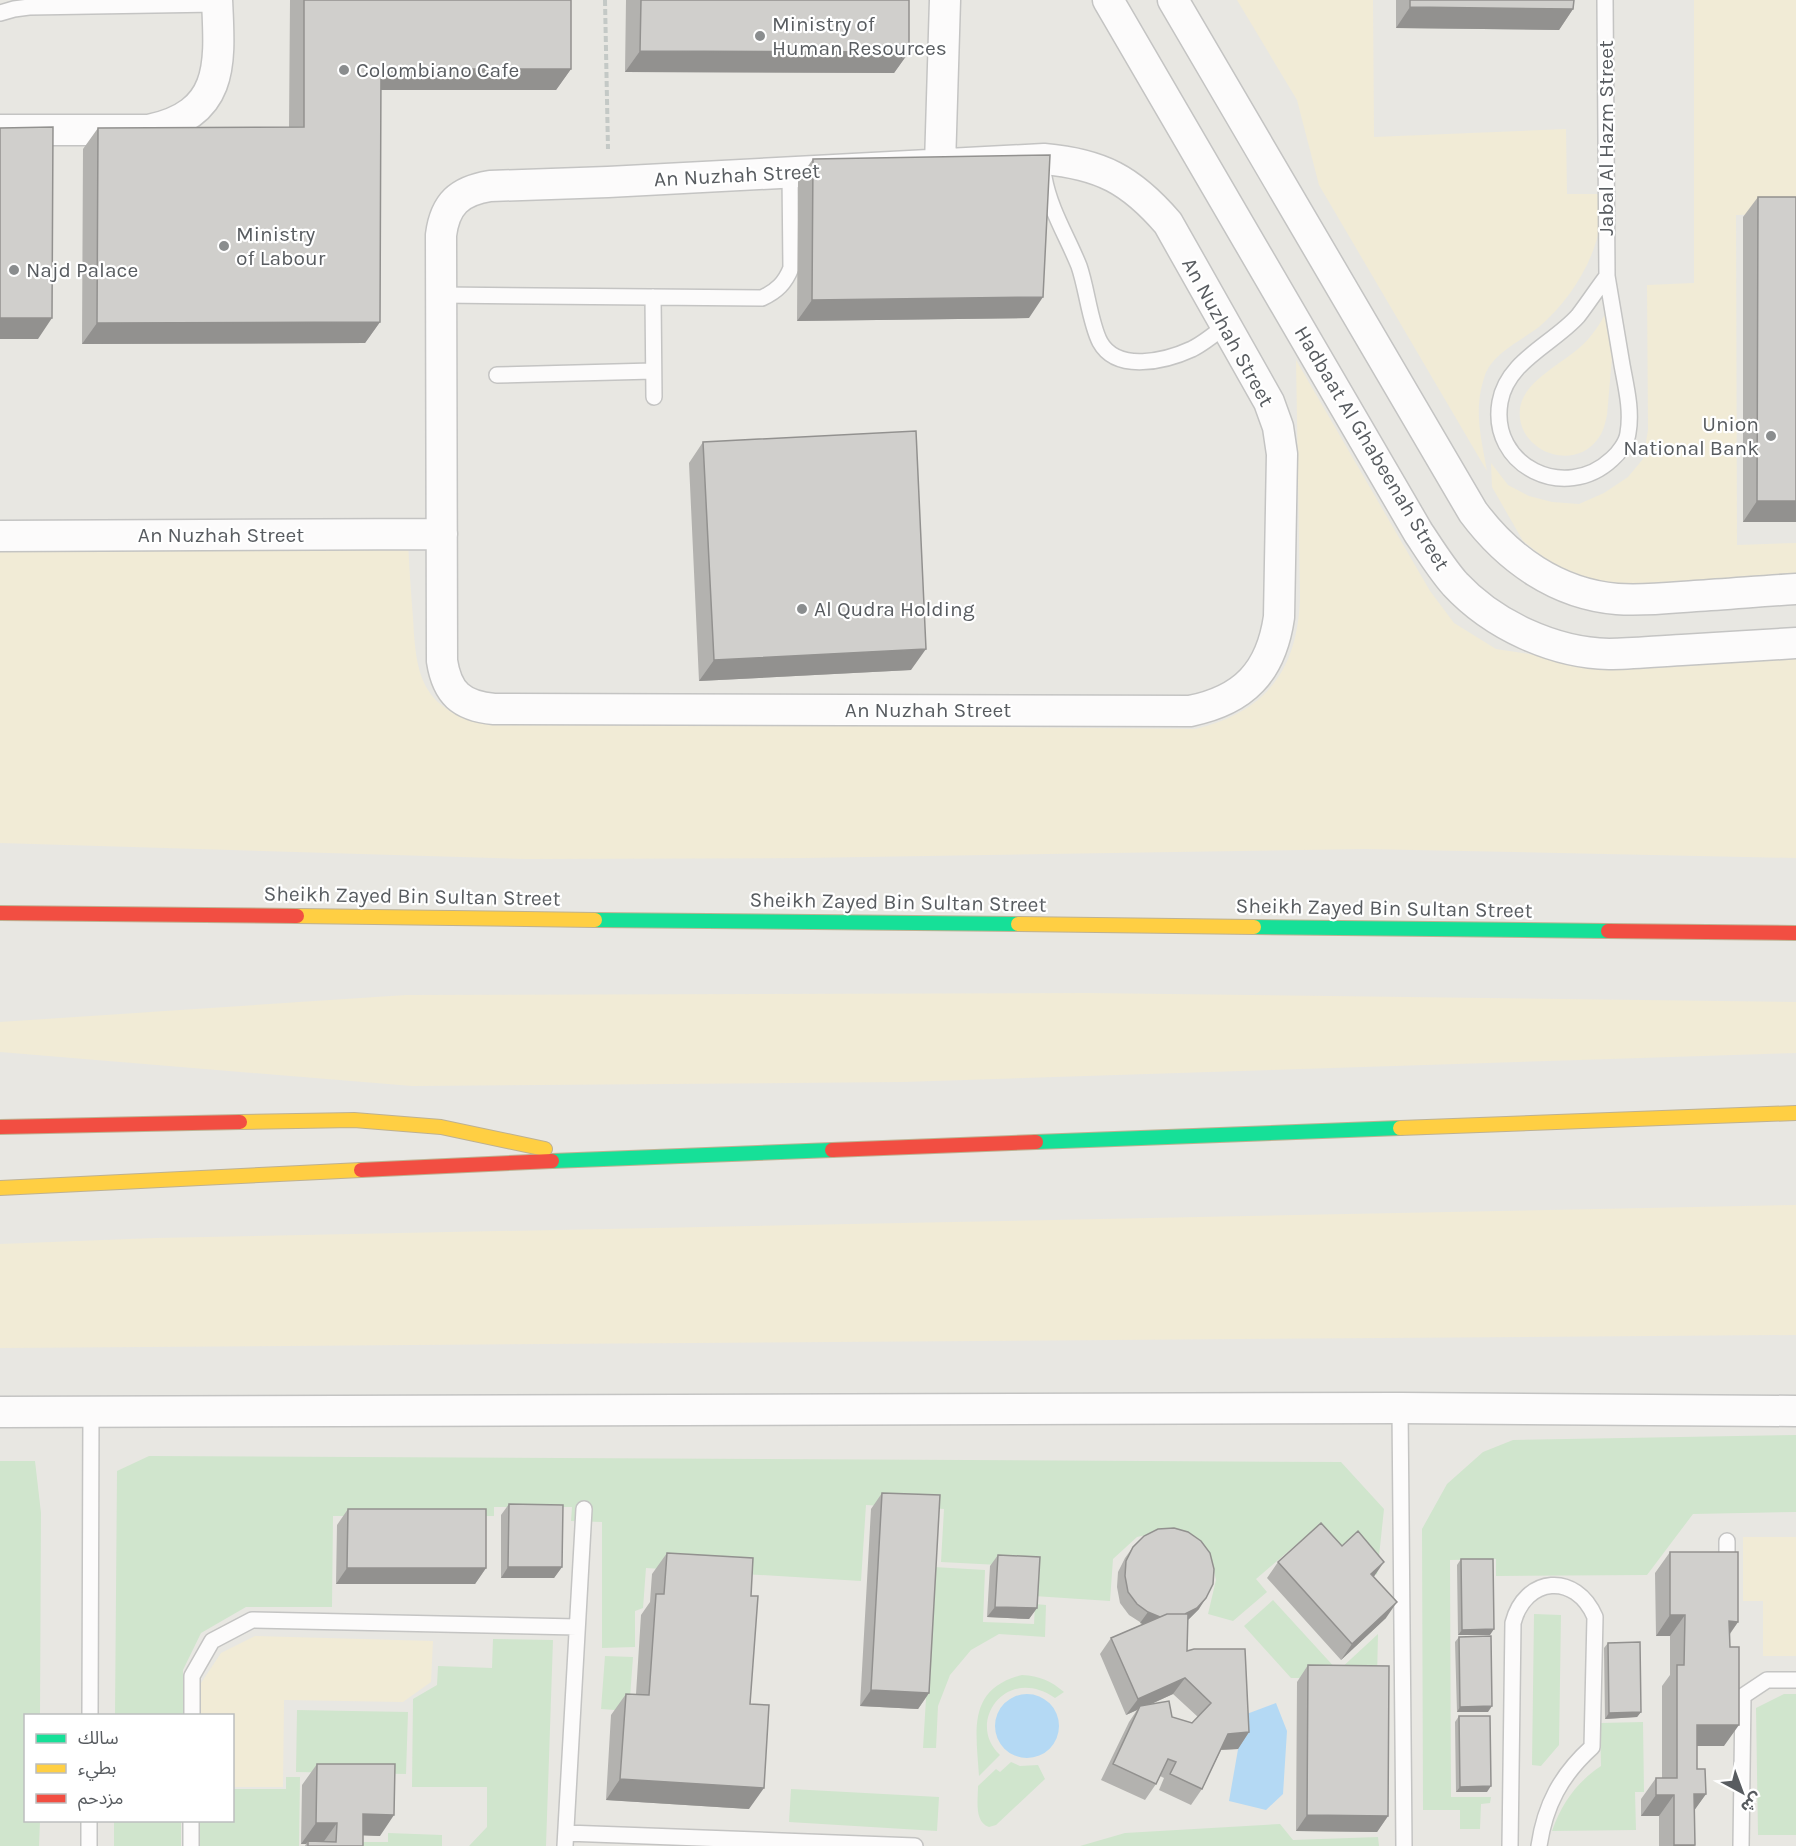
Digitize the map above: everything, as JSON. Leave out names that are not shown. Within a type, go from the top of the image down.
[{"type":"highway","name":"Sheikh Zayed Bin Sultan Street","points":[[0,913],[1796,933]]},
{"type":"highway","points":[[0,1188],[589,1159],[1796,1113]]},
{"type":"highway","points":[[0,1127],[354,1120],[441,1127],[589,1159]]},
{"type":"street","points":[[940,165],[945,0]]},
{"type":"street","name":"Hadbaat Al Ghabeenah Street","points":[[1108,0],[1418,532],[1436,560],[1481,608],[1510,626],[1541,640],[1574,649],[1619,653],[1796,643]]},
{"type":"street","points":[[1173,0],[1473,512],[1490,535],[1534,572],[1560,585],[1616,599],[1645,600],[1796,589]]},
{"type":"street","points":[[0,130],[149,130],[167,126],[185,118],[199,106],[210,90],[217,73],[219,54],[217,2]]},
{"type":"street","name":"An Nuzhah Street","points":[[1044,159],[1073,161],[1101,170],[1127,183],[1149,201],[1168,223],[1269,402],[1278,427],[1282,454],[1279,617],[1270,656],[1259,674],[1245,688],[1228,699],[1210,707],[1190,711],[478,708],[463,701],[452,691],[445,676],[442,661],[441,235],[443,220],[450,206],[461,195],[475,189],[490,186],[608,182],[1044,159]]},
{"type":"street","name":"An Nuzhah Street","points":[[0,536],[442,534]]},
{"type":"street","points":[[0,1412],[1400,1408],[1796,1411]]},
{"type":"lane","name":"Jabal Al Hazm Street","points":[[1605,0],[1607,276],[1630,411],[1628,435],[1618,455],[1601,470],[1581,478],[1570,479],[1538,474],[1520,462],[1507,444],[1500,423],[1500,401],[1508,381],[1522,363],[1556,337],[1578,315],[1607,276]]},
{"type":"lane","points":[[0,13],[29,7],[217,2]]},
{"type":"lane","points":[[1044,159],[1044,176],[1050,202],[1079,268],[1100,341],[1107,351],[1130,362],[1151,361],[1191,349],[1226,326]]},
{"type":"lane","points":[[441,295],[762,298],[780,287],[787,279],[792,258],[790,173]]},
{"type":"lane","points":[[653,297],[654,397]]},
{"type":"lane","points":[[498,375],[653,371]]},
{"type":"lane","points":[[1400,1408],[1404,1846]]},
{"type":"lane","points":[[90,1714],[91,1411]]},
{"type":"lane","points":[[584,1509],[566,1840],[915,1846]]},
{"type":"lane","points":[[1727,1540],[1727,1587]]},
{"type":"lane","points":[[1510,1846],[1513,1623],[1516,1610],[1523,1599],[1533,1591],[1545,1586],[1558,1585],[1570,1588],[1582,1595],[1590,1605],[1595,1617],[1592,1747],[1575,1762],[1561,1780],[1550,1801],[1543,1822],[1539,1846]]},
{"type":"lane","points":[[192,1714],[192,1676],[212,1641],[252,1620],[577,1627]]},
{"type":"lane","points":[[1741,1846],[1739,1692],[1767,1680],[1796,1680]]},
{"type":"lane","points":[[89,1822],[89,1846]]},
{"type":"lane","points":[[191,1822],[191,1846]]},
{"type":"path","points":[[605,0],[608,182]]},
{"type":"green space","points":[[1796,1435],[1796,1512],[1693,1514],[1647,1575],[1496,1576],[1496,1559],[1450,1560],[1451,1797],[1491,1797],[1490,1803],[1481,1804],[1480,1829],[1460,1829],[1460,1810],[1423,1810],[1422,1529],[1447,1484],[1483,1452],[1513,1440]]},
{"type":"green space","points":[[149,1456],[1341,1462],[1384,1509],[1377,1575],[1348,1540],[1331,1554],[1311,1532],[1256,1579],[1267,1592],[1233,1621],[1208,1614],[1216,1580],[1211,1558],[1194,1539],[1168,1530],[1137,1537],[1113,1559],[1110,1601],[1034,1596],[1035,1567],[941,1562],[944,1509],[866,1505],[861,1581],[646,1568],[643,1608],[635,1611],[635,1647],[602,1648],[602,1522],[571,1521],[572,1507],[494,1507],[494,1516],[333,1516],[332,1607],[246,1607],[201,1633],[183,1670],[183,1714],[115,1714],[117,1471]]},
{"type":"green space","points":[[0,1461],[35,1461],[41,1513],[40,1714],[24,1714],[24,1822],[40,1822],[39,1846],[0,1846]]},
{"type":"green space","points":[[934,1567],[985,1570],[983,1622],[1034,1624],[1035,1604],[1046,1605],[1045,1637],[999,1634],[971,1650],[950,1675],[938,1706],[936,1748],[923,1748]]},
{"type":"green space","points":[[1273,1600],[1338,1671],[1378,1634],[1377,1678],[1291,1678],[1244,1626]]},
{"type":"green space","points":[[1534,1614],[1561,1615],[1559,1745],[1541,1766],[1532,1765]]},
{"type":"green space","points":[[493,1639],[553,1640],[546,1846],[469,1846],[487,1827],[487,1787],[412,1787],[413,1699],[437,1685],[438,1666],[492,1668]]},
{"type":"green space","points":[[605,1656],[633,1657],[629,1711],[601,1709]]},
{"type":"green space","points":[[1022,1675],[1045,1680],[1064,1692],[1055,1698],[1037,1689],[1021,1688],[1007,1693],[996,1702],[989,1714],[987,1728],[990,1742],[1000,1755],[979,1776],[977,1728],[983,1701],[1004,1681]]},
{"type":"green space","points":[[1784,1694],[1796,1694],[1796,1835],[1758,1835],[1756,1708]]},
{"type":"green space","points":[[297,1710],[408,1712],[406,1774],[296,1772]]},
{"type":"green space","points":[[1643,1722],[1644,1792],[1635,1792],[1636,1830],[1552,1831],[1560,1811],[1571,1794],[1584,1779],[1601,1766],[1600,1723]]},
{"type":"green space","points":[[1011,1762],[1020,1766],[1038,1765],[1045,1779],[996,1825],[989,1827],[979,1816],[978,1786],[996,1769],[1000,1772]]},
{"type":"green space","points":[[286,1777],[300,1777],[299,1846],[196,1846],[196,1822],[234,1822],[234,1789],[286,1789]]},
{"type":"green space","points":[[791,1789],[939,1797],[937,1831],[789,1822]]},
{"type":"green space","points":[[114,1822],[181,1822],[181,1846],[114,1846]]},
{"type":"green space","points":[[1280,1824],[1293,1840],[1378,1837],[1379,1846],[1080,1846],[1125,1833]]},
{"type":"green space","points":[[388,1833],[442,1835],[442,1846],[354,1846],[355,1842],[388,1842]]},
{"type":"sand","points":[[1237,0],[1373,0],[1374,137],[1566,129],[1567,194],[1600,194],[1598,235],[1589,261],[1567,297],[1539,327],[1494,360],[1485,375],[1479,400],[1479,412],[1487,471],[1319,185],[1297,100]]},
{"type":"sand","points":[[1694,0],[1796,0],[1796,214],[1736,215],[1737,545],[1796,543],[1796,580],[1636,590],[1594,585],[1561,571],[1523,541],[1492,487],[1491,463],[1508,485],[1529,496],[1552,502],[1579,504],[1604,493],[1628,477],[1643,459],[1648,430],[1647,285],[1694,283]]},
{"type":"sand","points":[[1618,289],[1607,415],[1602,431],[1597,440],[1586,450],[1574,455],[1547,452],[1526,435],[1521,423],[1520,408],[1524,397],[1539,378],[1582,346],[1590,337]]},
{"type":"sand","points":[[1296,360],[1430,591],[1454,623],[1496,649],[1574,661],[1796,658],[1796,858],[1365,849],[804,858],[526,859],[0,843],[0,544],[408,540],[414,637],[419,669],[424,683],[442,705],[475,722],[1195,729],[1220,721],[1259,699],[1273,684],[1285,666],[1293,646],[1298,623],[1300,597]]},
{"type":"sand","points":[[1087,993],[1796,1002],[1796,1053],[903,1082],[412,1086],[0,1052],[0,1022],[406,995]]},
{"type":"sand","points":[[1796,1205],[1796,1335],[0,1348],[0,1244],[155,1238]]},
{"type":"sand","points":[[1743,1537],[1796,1537],[1796,1656],[1763,1656],[1763,1601],[1743,1601]]},
{"type":"sand","points":[[255,1636],[433,1641],[431,1682],[403,1702],[284,1700],[283,1787],[234,1787],[234,1714],[201,1714],[201,1683],[221,1653]]},
{"type":"water","points":[[1021,1694],[1033,1694],[1050,1703],[1057,1714],[1059,1726],[1057,1738],[1050,1749],[1033,1758],[1021,1758],[1009,1753],[1000,1744],[995,1732],[995,1720],[1000,1708],[1009,1699]]},
{"type":"water","points":[[1276,1703],[1287,1731],[1283,1794],[1266,1810],[1229,1801],[1244,1715]]},
{"type":"building","name":"Ministry of Labour","points":[[304,0],[571,0],[571,69],[381,69],[380,322],[97,323],[98,128],[304,127]]},
{"type":"building","name":"Ministry of Human Resources","points":[[641,0],[909,0],[909,52],[640,51]]},
{"type":"building","points":[[1410,0],[1574,0],[1573,9],[1410,7]]},
{"type":"building","points":[[53,127],[52,318],[0,318],[0,128]]},
{"type":"building","points":[[1050,155],[1043,297],[812,300],[813,159]]},
{"type":"building","points":[[1758,197],[1796,197],[1796,501],[1757,501]]},
{"type":"building","name":"Al Qudra Holding","points":[[916,431],[926,649],[714,660],[703,442]]},
{"type":"building","points":[[882,1493],[940,1495],[929,1693],[871,1690]]},
{"type":"building","points":[[509,1504],[563,1505],[562,1567],[508,1567]]},
{"type":"building","points":[[348,1509],[486,1509],[486,1568],[347,1568]]},
{"type":"building","points":[[1321,1523],[1342,1546],[1358,1531],[1384,1562],[1371,1574],[1397,1602],[1352,1644],[1278,1562]]},
{"type":"building","points":[[1174,1528],[1188,1532],[1201,1541],[1210,1553],[1214,1569],[1213,1584],[1206,1598],[1197,1608],[1185,1614],[1167,1614],[1160,1617],[1137,1604],[1128,1592],[1125,1576],[1126,1561],[1133,1547],[1144,1536],[1158,1529]]},
{"type":"building","points":[[1670,1552],[1738,1552],[1738,1622],[1729,1621],[1730,1647],[1739,1647],[1739,1725],[1697,1725],[1697,1769],[1705,1769],[1706,1794],[1694,1794],[1695,1845],[1674,1845],[1674,1795],[1656,1795],[1656,1778],[1677,1778],[1677,1665],[1684,1665],[1685,1615],[1670,1615]]},
{"type":"building","points":[[667,1553],[753,1558],[751,1596],[758,1596],[750,1704],[769,1705],[764,1788],[620,1779],[626,1694],[649,1695],[656,1594],[664,1594]]},
{"type":"building","points":[[998,1555],[1040,1557],[1037,1608],[995,1607]]},
{"type":"building","points":[[1461,1559],[1493,1559],[1494,1629],[1462,1630]]},
{"type":"building","points":[[1167,1614],[1188,1614],[1187,1651],[1245,1649],[1249,1732],[1228,1734],[1202,1789],[1170,1774],[1176,1762],[1168,1759],[1156,1784],[1113,1764],[1140,1706],[1169,1701],[1172,1717],[1192,1723],[1211,1703],[1185,1678],[1138,1699],[1111,1638]]},
{"type":"building","points":[[1491,1636],[1492,1706],[1460,1707],[1459,1637]]},
{"type":"building","points":[[1640,1642],[1641,1712],[1609,1713],[1608,1643]]},
{"type":"building","points":[[1308,1665],[1389,1666],[1388,1816],[1307,1815]]},
{"type":"building","points":[[1459,1716],[1490,1716],[1491,1786],[1460,1787]]},
{"type":"building","points":[[317,1764],[395,1764],[394,1815],[363,1814],[363,1846],[308,1846],[308,1841],[336,1842],[337,1823],[316,1823]]},
{"type":"traffic: fast","points":[[595,920],[1018,924]]},
{"type":"traffic: fast","points":[[1254,927],[1608,931]]},
{"type":"traffic: fast","points":[[1036,1142],[1400,1128]]},
{"type":"traffic: fast","points":[[552,1161],[832,1150]]},
{"type":"traffic: slow","points":[[297,916],[595,920]]},
{"type":"traffic: slow","points":[[1018,924],[1254,927]]},
{"type":"traffic: slow","points":[[1400,1128],[1796,1113]]},
{"type":"traffic: slow","points":[[240,1122],[354,1120],[441,1127],[545,1149]]},
{"type":"traffic: slow","points":[[0,1188],[361,1170]]},
{"type":"traffic: jam","points":[[0,913],[297,916]]},
{"type":"traffic: jam","points":[[1608,931],[1796,933]]},
{"type":"traffic: jam","points":[[0,1127],[240,1122]]},
{"type":"traffic: jam","points":[[832,1150],[1036,1142]]},
{"type":"traffic: jam","points":[[361,1170],[552,1161]]},
{"type":"place","name":"Ministry of Human Resources","points":[[760,36]]},
{"type":"place","name":"Colombiano Cafe","points":[[344,70]]},
{"type":"place","name":"Ministry of Labour","points":[[224,246]]},
{"type":"place","name":"Najd Palace","points":[[14,270]]},
{"type":"place","name":"Union National Bank","points":[[1771,436]]},
{"type":"place","name":"Al Qudra Holding","points":[[802,609]]}]
